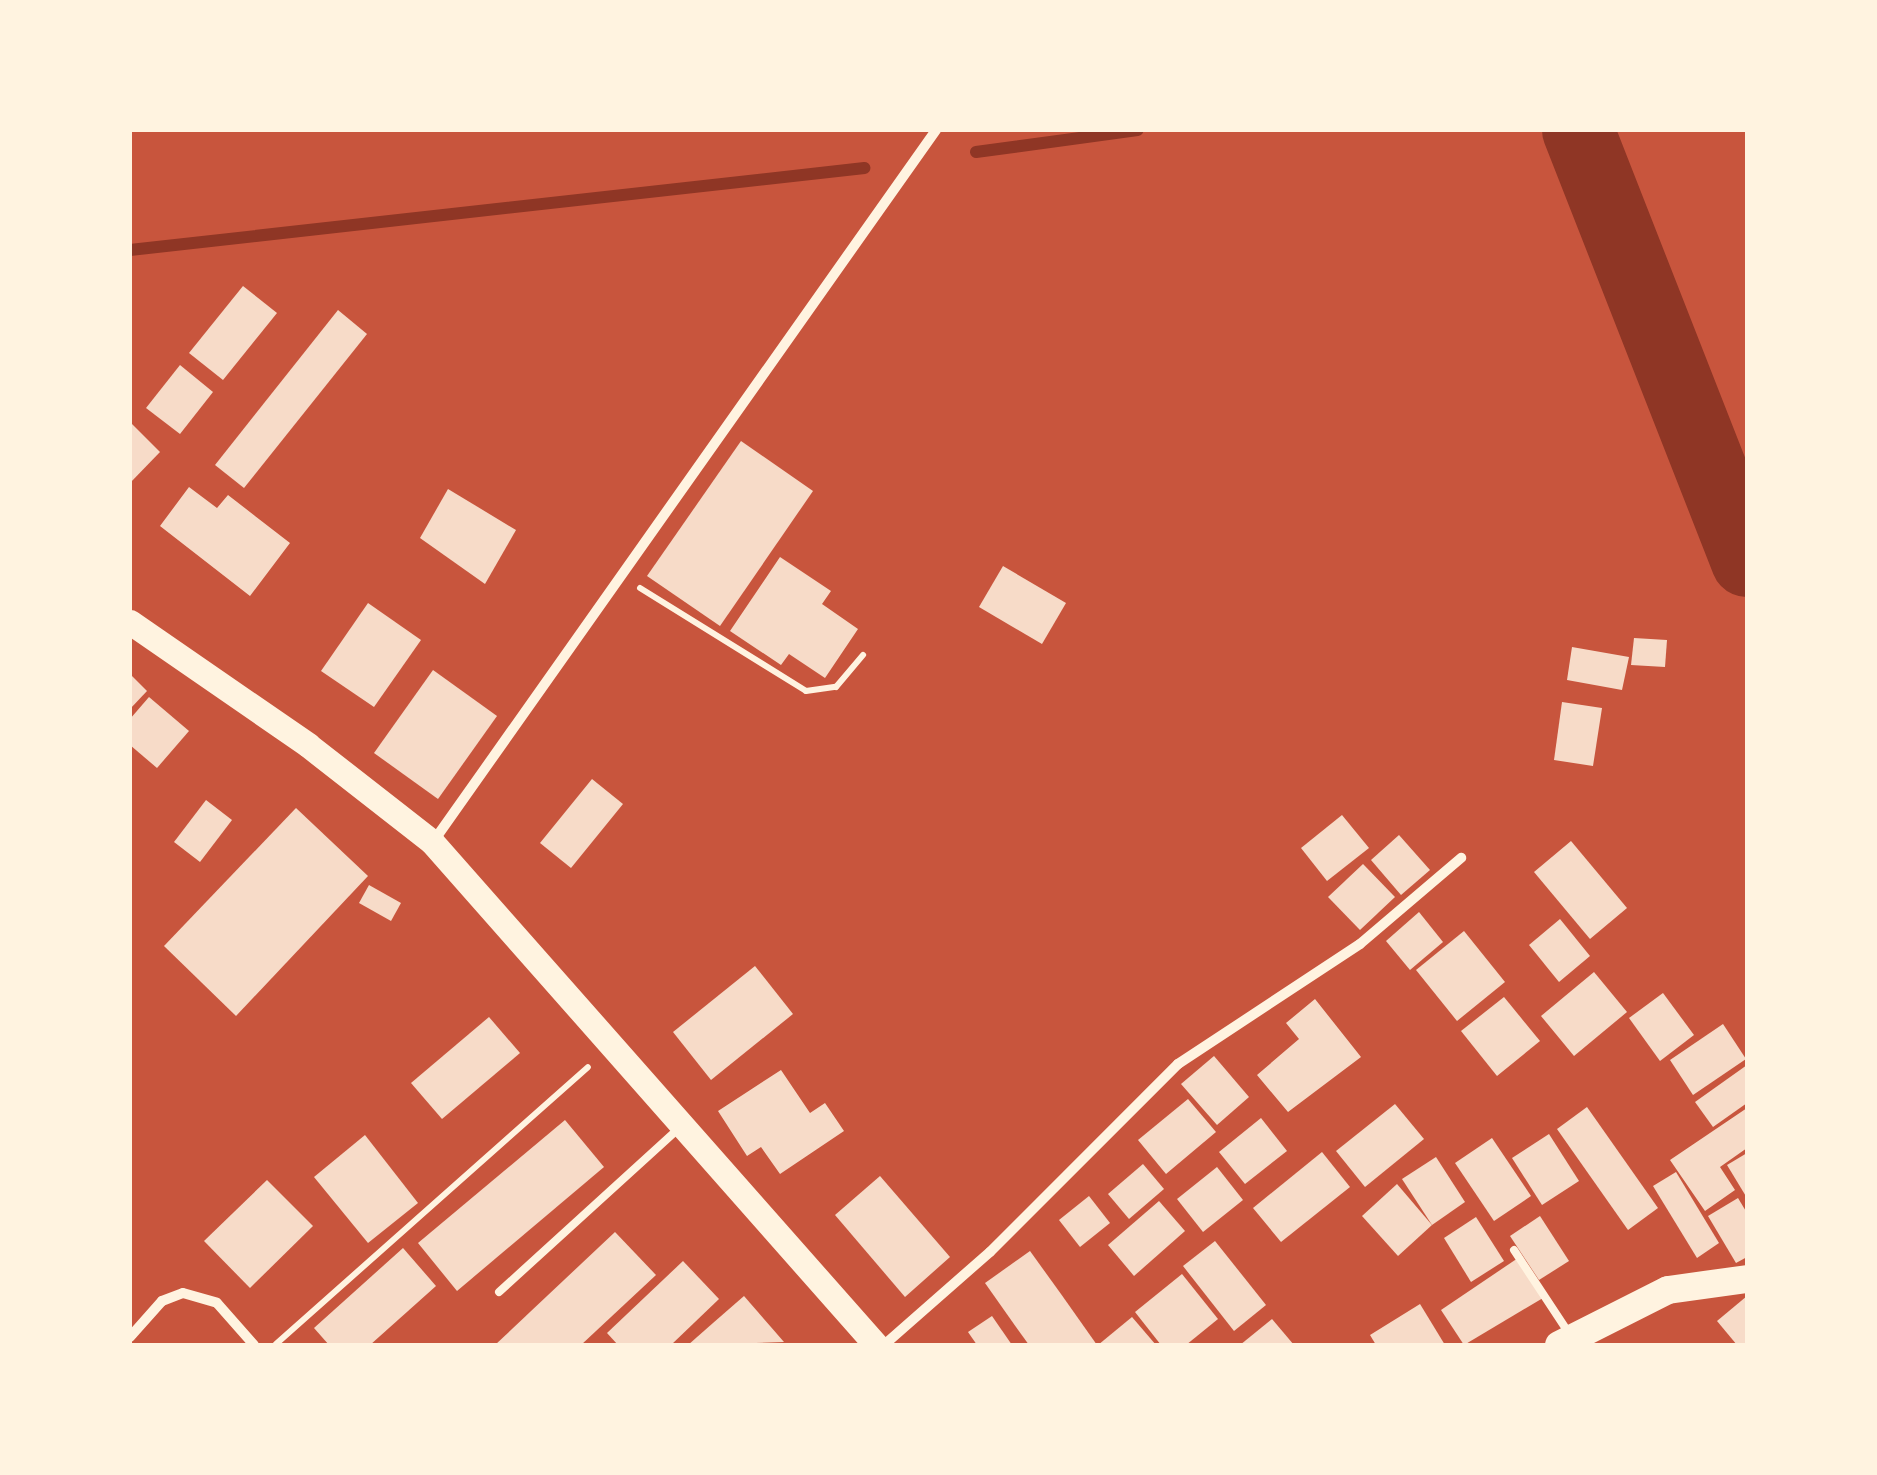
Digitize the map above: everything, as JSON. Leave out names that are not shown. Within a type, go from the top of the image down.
[{"type":"highway","points":[[1564,1340],[1668,1290],[1747,1279]]},
{"type":"main road","points":[[130,622],[308,745],[432,842],[876,1345]]},
{"type":"street","points":[[432,842],[936,130]]},
{"type":"street","points":[[884,1345],[990,1252],[1178,1064],[1360,944],[1461,858]]},
{"type":"street","points":[[130,1337],[162,1301],[183,1292],[218,1303],[254,1345]]},
{"type":"lane","points":[[499,1292],[683,1125]]},
{"type":"lane","points":[[1514,1250],[1564,1340]]},
{"type":"path","points":[[621,577],[806,691],[836,687],[862,654]]},
{"type":"path","points":[[275,1345],[614,1044]]},
{"type":"building","points":[[243,286],[277,313],[223,380],[189,353]]},
{"type":"building","points":[[338,310],[367,334],[244,488],[215,465]]},
{"type":"building","points":[[180,365],[213,392],[180,434],[146,408]]},
{"type":"building","points":[[130,422],[160,452],[130,483]]},
{"type":"building","points":[[741,441],[813,491],[720,626],[647,576]]},
{"type":"building","points":[[189,487],[217,508],[228,495],[290,543],[250,596],[160,526]]},
{"type":"building","points":[[448,489],[516,530],[485,584],[420,538]]},
{"type":"building","points":[[780,557],[831,591],[822,604],[858,629],[825,678],[789,654],[781,665],[730,631]]},
{"type":"building","points":[[1003,566],[1066,603],[1042,644],[979,607]]},
{"type":"building","points":[[368,603],[421,640],[374,707],[321,671]]},
{"type":"building","points":[[1634,638],[1667,640],[1665,667],[1631,665]]},
{"type":"building","points":[[1572,647],[1629,657],[1622,690],[1567,680]]},
{"type":"building","points":[[433,670],[497,716],[438,799],[374,753]]},
{"type":"building","points":[[130,674],[147,691],[130,709]]},
{"type":"building","points":[[149,697],[189,731],[157,768],[130,745],[130,719]]},
{"type":"building","points":[[1562,702],[1602,708],[1593,766],[1554,760]]},
{"type":"building","points":[[592,779],[623,804],[571,868],[540,843]]},
{"type":"building","points":[[206,800],[232,820],[200,862],[174,842]]},
{"type":"building","points":[[296,808],[368,876],[236,1016],[164,946]]},
{"type":"building","points":[[1342,815],[1369,848],[1327,881],[1301,848]]},
{"type":"building","points":[[1399,835],[1430,870],[1401,895],[1371,860]]},
{"type":"building","points":[[1571,841],[1627,908],[1590,939],[1534,872]]},
{"type":"building","points":[[1363,864],[1395,897],[1360,930],[1328,897]]},
{"type":"building","points":[[369,885],[401,903],[391,921],[359,903]]},
{"type":"building","points":[[1419,912],[1443,942],[1410,970],[1386,941]]},
{"type":"building","points":[[1560,919],[1590,956],[1559,982],[1529,945]]},
{"type":"building","points":[[1464,931],[1505,982],[1457,1021],[1416,970]]},
{"type":"building","points":[[755,966],[793,1014],[711,1080],[673,1032]]},
{"type":"building","points":[[1594,972],[1627,1012],[1574,1056],[1541,1016]]},
{"type":"building","points":[[1663,993],[1694,1035],[1660,1061],[1629,1018]]},
{"type":"building","points":[[1504,997],[1540,1041],[1497,1076],[1461,1031]]},
{"type":"building","points":[[1315,999],[1361,1057],[1288,1112],[1257,1075],[1299,1039],[1286,1023]]},
{"type":"building","points":[[489,1017],[520,1053],[442,1119],[411,1083]]},
{"type":"building","points":[[1723,1024],[1746,1059],[1693,1095],[1670,1060]]},
{"type":"building","points":[[1214,1056],[1249,1097],[1217,1125],[1181,1084]]},
{"type":"building","points":[[1747,1065],[1747,1103],[1713,1127],[1695,1102]]},
{"type":"building","points":[[781,1070],[810,1113],[825,1103],[844,1131],[780,1174],[761,1147],[747,1156],[718,1111]]},
{"type":"building","points":[[1188,1099],[1216,1132],[1166,1174],[1138,1140]]},
{"type":"building","points":[[1395,1104],[1424,1139],[1365,1187],[1336,1151]]},
{"type":"building","points":[[1587,1107],[1658,1208],[1628,1230],[1557,1129]]},
{"type":"building","points":[[1747,1108],[1747,1148],[1720,1167],[1735,1190],[1705,1211],[1670,1160]]},
{"type":"building","points":[[1261,1118],[1287,1151],[1245,1184],[1219,1152]]},
{"type":"building","points":[[565,1120],[604,1167],[457,1291],[418,1243]]},
{"type":"building","points":[[1549,1134],[1579,1181],[1542,1205],[1512,1158]]},
{"type":"building","points":[[365,1135],[418,1203],[368,1243],[314,1177]]},
{"type":"building","points":[[1492,1138],[1531,1196],[1494,1221],[1455,1163]]},
{"type":"building","points":[[1322,1152],[1350,1187],[1281,1242],[1253,1208]]},
{"type":"building","points":[[1747,1153],[1747,1198],[1727,1165]]},
{"type":"building","points":[[1436,1157],[1465,1202],[1432,1225],[1402,1179]]},
{"type":"building","points":[[1143,1164],[1164,1189],[1129,1219],[1108,1194]]},
{"type":"building","points":[[1217,1167],[1243,1200],[1203,1232],[1177,1199]]},
{"type":"building","points":[[1676,1172],[1719,1243],[1697,1258],[1653,1186]]},
{"type":"building","points":[[880,1176],[950,1257],[905,1297],[835,1215]]},
{"type":"building","points":[[267,1180],[313,1226],[250,1288],[204,1241]]},
{"type":"building","points":[[1397,1184],[1432,1225],[1398,1256],[1362,1216]]},
{"type":"building","points":[[1089,1196],[1110,1223],[1080,1247],[1059,1220]]},
{"type":"building","points":[[1738,1198],[1747,1213],[1747,1257],[1736,1263],[1708,1216]]},
{"type":"building","points":[[1159,1201],[1185,1231],[1134,1276],[1108,1245]]},
{"type":"building","points":[[1540,1216],[1569,1261],[1539,1280],[1510,1236]]},
{"type":"building","points":[[1476,1217],[1504,1261],[1471,1282],[1444,1238]]},
{"type":"building","points":[[615,1232],[656,1275],[581,1345],[495,1345]]},
{"type":"building","points":[[1215,1241],[1266,1305],[1234,1331],[1183,1266]]},
{"type":"building","points":[[403,1248],[436,1286],[370,1345],[329,1345],[314,1328]]},
{"type":"building","points":[[1030,1251],[1097,1345],[1029,1345],[1016,1327],[985,1283]]},
{"type":"building","points":[[1518,1258],[1543,1298],[1464,1345],[1441,1310]]},
{"type":"building","points":[[683,1261],[719,1299],[671,1345],[618,1345],[607,1333]]},
{"type":"building","points":[[1182,1274],[1218,1319],[1186,1345],[1161,1345],[1135,1312]]},
{"type":"building","points":[[744,1296],[784,1342],[688,1345],[713,1323]]},
{"type":"building","points":[[1747,1296],[1747,1345],[1737,1345],[1717,1321]]},
{"type":"building","points":[[1420,1304],[1445,1345],[1376,1345],[1370,1335]]},
{"type":"building","points":[[992,1316],[1012,1345],[977,1345],[968,1332]]},
{"type":"building","points":[[1132,1317],[1156,1345],[1098,1345]]},
{"type":"building","points":[[1272,1319],[1294,1345],[1240,1345]]},
{"type":"waterway","points":[[976,152],[1138,130]]},
{"type":"waterway","points":[[1578,130],[1747,561]]},
{"type":"waterway","points":[[130,250],[864,168]]}]
